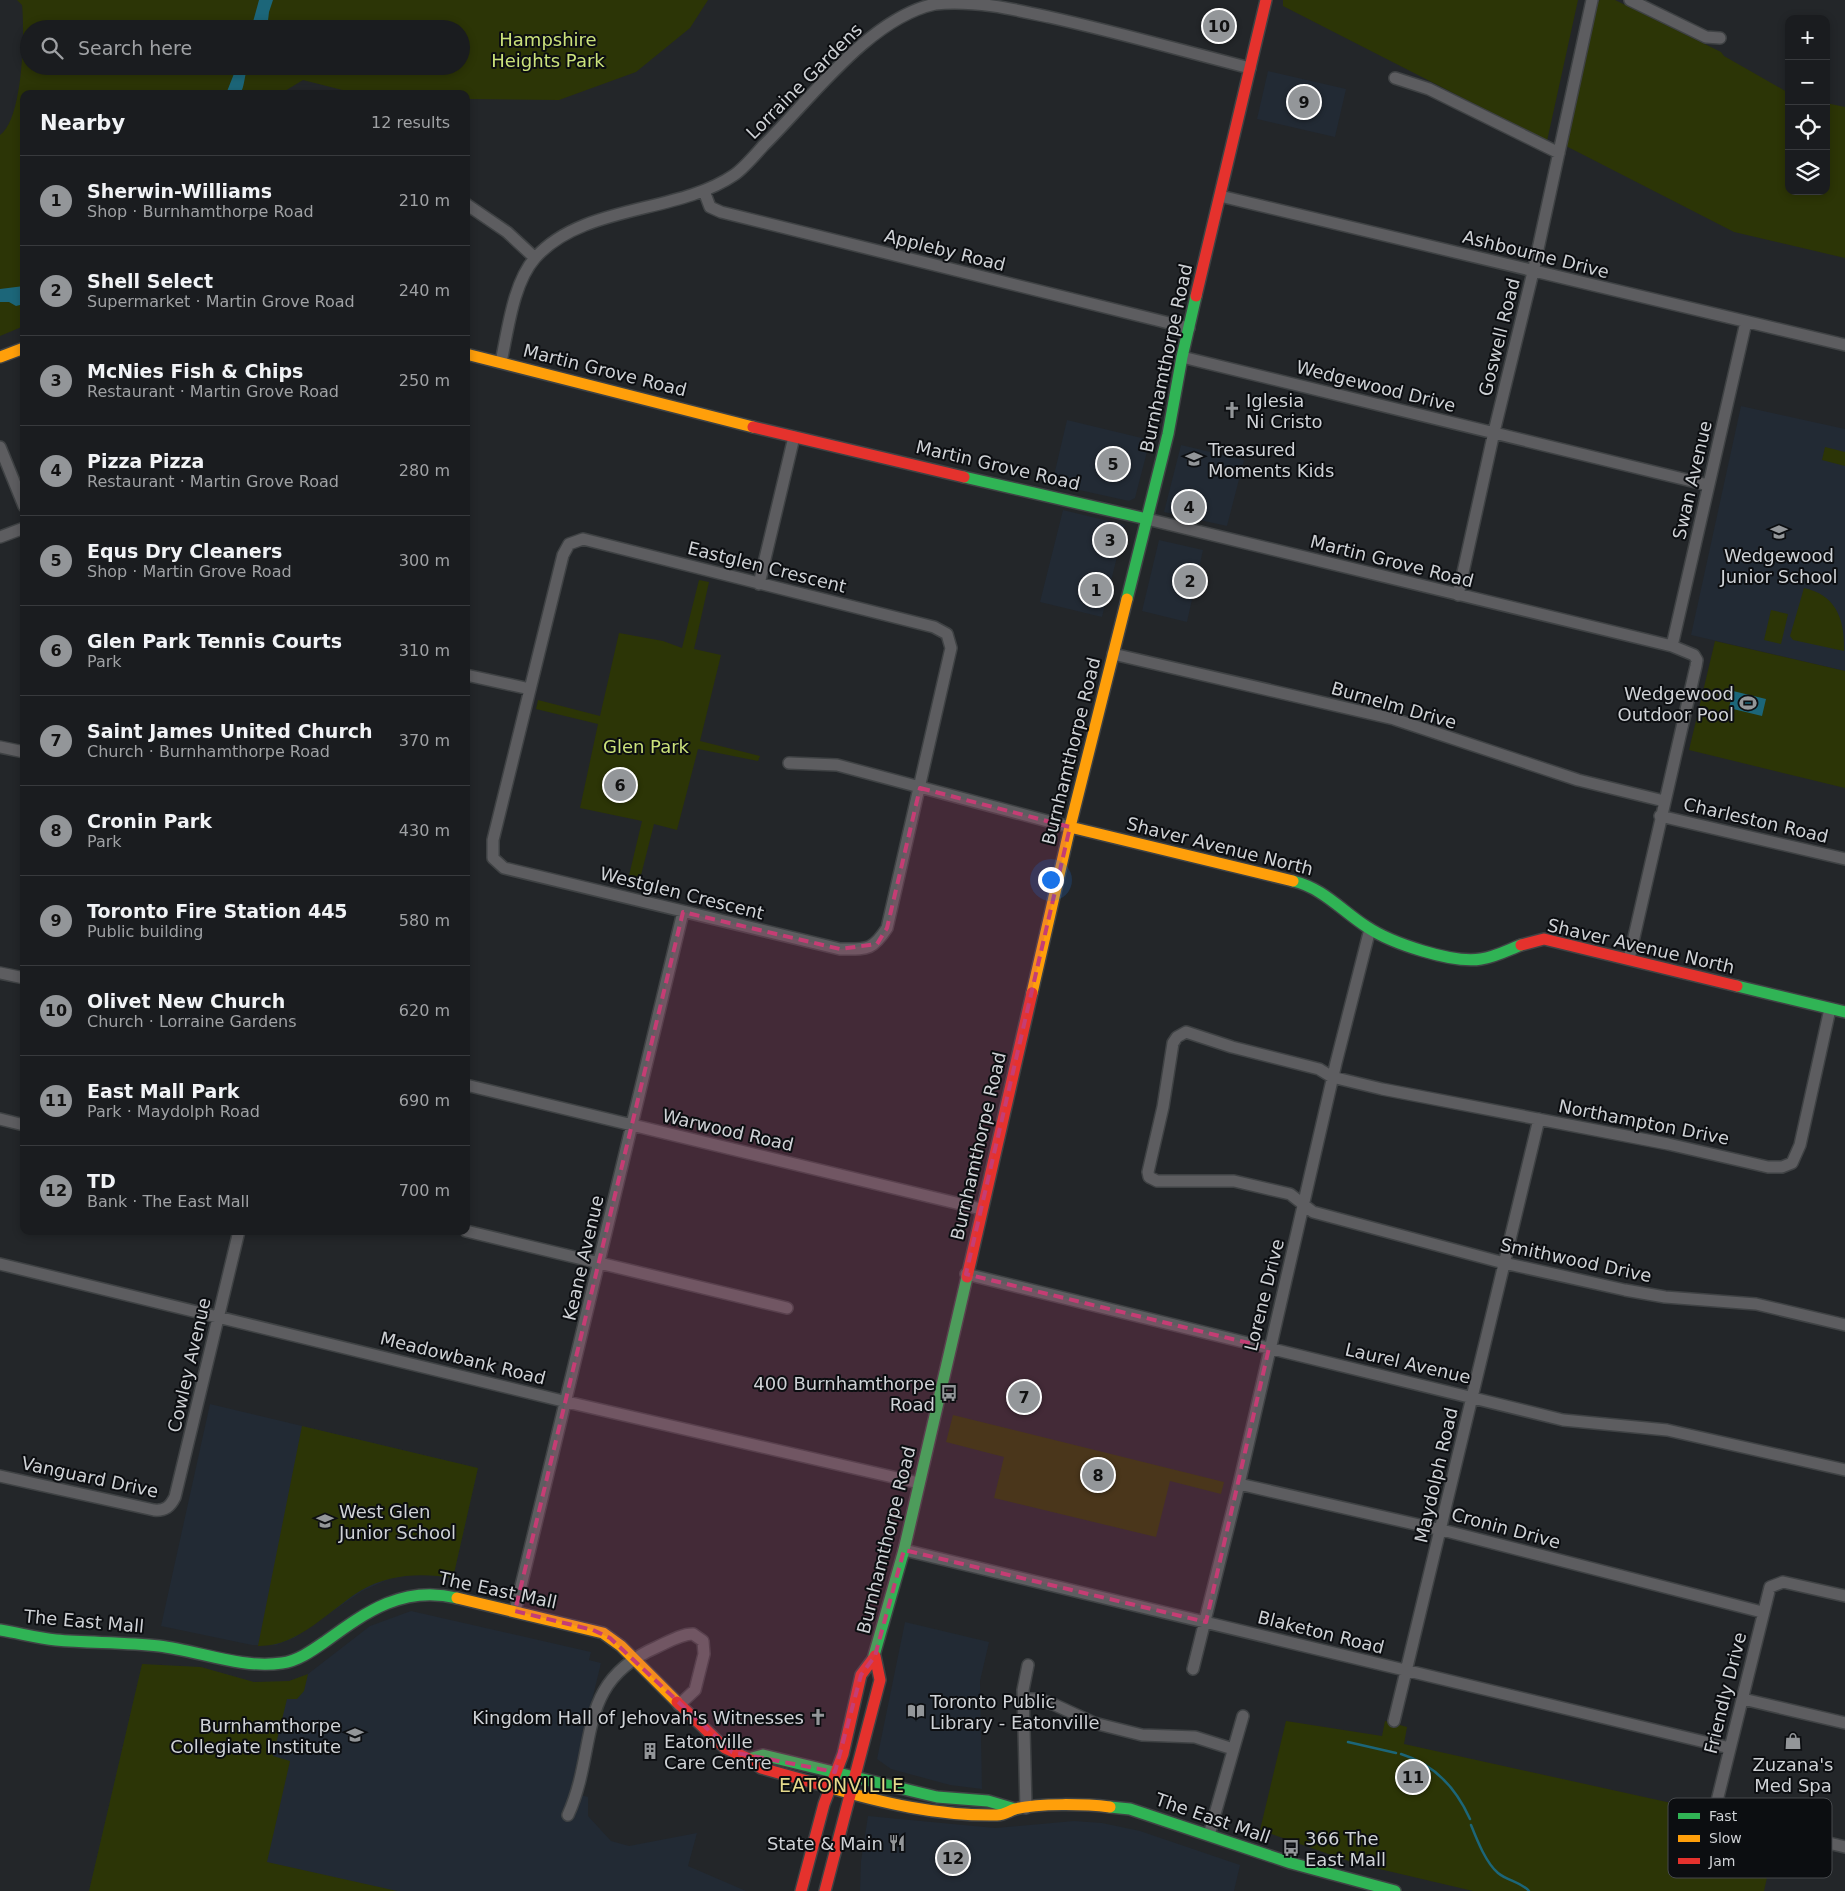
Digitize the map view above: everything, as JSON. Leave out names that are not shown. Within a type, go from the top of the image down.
[{"type":"main road","name":"Burnhamthorpe Road","points":[[801,1891],[830,1787],[843,1754],[861,1675],[874,1656],[904,1550],[1070,827],[1168,434],[1182,357],[1266,0]]},
{"type":"main road","points":[[0,358],[20,350]]},
{"type":"main road","name":"Martin Grove Road","points":[[470,355],[794,436],[1147,519]]},
{"type":"main road","name":"Shaver Avenue North","points":[[1070,827],[1302,883],[1318,890],[1370,929],[1456,958],[1481,959],[1528,941],[1544,939],[1845,1012]]},
{"type":"main road","name":"The East Mall","points":[[0,1630],[56,1640],[101,1641],[184,1649],[257,1666],[285,1663],[307,1654],[374,1608],[415,1594],[442,1594],[603,1633],[621,1646],[679,1706],[723,1747],[752,1758],[761,1768],[850,1793],[937,1814],[1000,1815],[1021,1808],[1086,1804],[1121,1807],[1143,1812],[1291,1863],[1395,1891]]},
{"type":"main road","name":"Burnhamthorpe Road","points":[[825,1891],[880,1680],[874,1656]]},
{"type":"main road","name":"The East Mall","points":[[752,1758],[763,1755],[937,1797],[962,1801],[1003,1801],[1021,1808]]},
{"type":"street","name":"Goswell Road","points":[[1458,595],[1494,432],[1533,272],[1592,0]]},
{"type":"street","points":[[1630,0],[1706,37],[1720,38]]},
{"type":"street","name":"Lorraine Gardens","points":[[501,362],[516,295],[535,258],[558,239],[579,229],[704,191],[735,174],[850,55],[893,21],[935,4],[976,2],[1017,10],[1115,32],[1250,68]]},
{"type":"street","points":[[1396,78],[1429,90],[1559,153]]},
{"type":"street","name":"Appleby Road","points":[[704,191],[710,207],[721,212],[1189,328]]},
{"type":"street","name":"Ashbourne Drive","points":[[1220,196],[1845,345]]},
{"type":"street","points":[[470,207],[507,232],[535,258]]},
{"type":"street","name":"Swan Avenue","points":[[1672,646],[1746,322]]},
{"type":"street","name":"Wedgewood Drive","points":[[1182,357],[1708,485]]},
{"type":"street","points":[[759,584],[794,436]]},
{"type":"street","points":[[0,447],[20,496]]},
{"type":"street","name":"Martin Grove Road","points":[[1147,519],[1688,651],[1695,657],[1696,666],[1664,800]]},
{"type":"street","points":[[0,537],[20,530]]},
{"type":"street","name":"Eastglen Crescent","points":[[530,689],[563,555],[569,544],[583,539],[934,627],[947,634],[951,648],[920,788]]},
{"type":"street","name":"Burnelm Drive","points":[[1113,654],[1394,720],[1578,780],[1664,800]]},
{"type":"street","points":[[470,676],[530,689]]},
{"type":"street","name":"Westglen Crescent","points":[[530,689],[493,840],[493,858],[504,868],[840,949],[862,949],[877,944],[887,928],[920,788]]},
{"type":"street","points":[[0,747],[20,751]]},
{"type":"street","name":"Shaver Avenue North","points":[[790,763],[837,765],[1070,827]]},
{"type":"street","points":[[1629,959],[1664,800]]},
{"type":"street","name":"Charleston Road","points":[[1660,816],[1845,859]]},
{"type":"street","name":"Keane Avenue","points":[[515,1611],[567,1402],[683,912]]},
{"type":"street","name":"Lorene Drive","points":[[1193,1669],[1239,1484],[1332,1077],[1370,929]]},
{"type":"street","points":[[0,972],[20,977]]},
{"type":"street","name":"Northampton Drive","points":[[1304,1206],[1290,1194],[1234,1181],[1157,1181],[1150,1177],[1148,1168],[1161,1119],[1170,1053],[1177,1037],[1186,1032],[1232,1047],[1319,1069],[1332,1077],[1439,1101],[1738,1158],[1768,1166],[1782,1167],[1792,1163],[1800,1145],[1830,1009]]},
{"type":"street","name":"Warwood Road","points":[[470,1086],[981,1208]]},
{"type":"street","points":[[0,1119],[20,1124]]},
{"type":"street","name":"Maydolph Road","points":[[1394,1721],[1442,1530],[1539,1119]]},
{"type":"street","name":"Smithwood Drive","points":[[1304,1206],[1319,1214],[1504,1263],[1640,1293],[1756,1304],[1845,1325]]},
{"type":"street","points":[[470,1232],[787,1308]]},
{"type":"street","name":"Cowley Avenue","points":[[170,1505],[175,1497],[238,1235]]},
{"type":"street","name":"Meadowbank Road","points":[[0,1264],[567,1402],[919,1483]]},
{"type":"street","name":"Laurel Avenue","points":[[966,1274],[1473,1396],[1563,1420],[1667,1430],[1845,1470]]},
{"type":"street","name":"Vanguard Drive","points":[[0,1476],[154,1510],[162,1511],[170,1505]]},
{"type":"street","name":"Cronin Drive","points":[[1239,1484],[1442,1530],[1762,1612]]},
{"type":"street","name":"Blaketon Road","points":[[904,1550],[1730,1748]]},
{"type":"street","name":"Friendly Drive","points":[[1718,1798],[1767,1590],[1775,1583],[1783,1582],[1845,1596]]},
{"type":"street","points":[[568,1815],[575,1800],[600,1696],[607,1683],[633,1658],[684,1636],[694,1634],[700,1637],[705,1649],[696,1686],[679,1706]]},
{"type":"street","points":[[1021,1808],[1024,1682],[1028,1665]]},
{"type":"street","points":[[1025,1699],[1037,1699],[1054,1704],[1094,1723],[1142,1735],[1194,1736],[1233,1749]]},
{"type":"street","points":[[1742,1699],[1845,1723]]},
{"type":"street","points":[[1209,1835],[1243,1716]]},
{"type":"street","name":"Friendly Drive","points":[[1832,1843],[1845,1846]]},
{"type":"highlighted area","points":[[920,788],[1070,827],[966,1274],[1269,1348],[1206,1622],[904,1550],[875,1656],[861,1675],[835,1772],[732,1752],[610,1638],[593,1630],[515,1611],[683,912],[840,949],[877,944],[887,928]]},
{"type":"shaded area","points":[[1268,71],[1346,89],[1335,137],[1257,119]]},
{"type":"shaded area","name":"Wedgewood Junior School","points":[[1741,406],[1845,429],[1845,671],[1691,635]]},
{"type":"shaded area","points":[[1067,420],[1150,440],[1135,498],[1129,501],[1052,484]]},
{"type":"shaded area","points":[[1181,445],[1244,460],[1227,526],[1164,512]]},
{"type":"shaded area","points":[[1063,510],[1125,525],[1102,617],[1040,602]]},
{"type":"shaded area","points":[[1159,540],[1203,550],[1187,622],[1142,611]]},
{"type":"shaded area","name":"West Glen Junior School","points":[[210,1404],[478,1468],[453,1578],[417,1574],[389,1579],[362,1591],[294,1638],[276,1645],[252,1645],[161,1626]]},
{"type":"shaded area","name":"Burnhamthorpe Collegiate Institute","points":[[411,1611],[591,1652],[589,1660],[601,1663],[570,1792],[588,1797],[588,1816],[611,1841],[629,1846],[697,1833],[688,1866],[746,1891],[89,1891],[142,1664],[201,1667],[254,1682],[289,1681],[308,1674],[370,1626]]},
{"type":"shaded area","points":[[905,1622],[989,1642],[980,1681],[982,1789],[950,1785],[891,1769],[877,1759]]},
{"type":"shaded area","points":[[868,1816],[995,1828],[1074,1821],[1102,1823],[1140,1831],[1240,1865],[1234,1891],[860,1891],[861,1861]]},
{"type":"green space","name":"Hampshire Heights Park","points":[[17,0],[708,0],[690,28],[636,72],[559,100],[470,99],[470,90],[342,90],[303,80],[287,90],[20,90],[20,328],[0,336],[0,135],[8,126],[14,112],[21,75],[470,75],[470,20],[23,20],[22,5]]},
{"type":"green space","points":[[1283,0],[1578,0],[1547,141],[1283,6]]},
{"type":"green space","points":[[1600,0],[1615,0],[1721,52],[1724,56],[1785,91],[1785,195],[1830,195],[1830,104],[1845,107],[1845,258],[1734,232],[1566,146],[1597,3]]},
{"type":"green space","points":[[1825,447],[1845,452],[1845,466],[1822,460]]},
{"type":"green space","name":"Glen Park","points":[[699,580],[709,582],[694,649],[721,655],[700,741],[760,756],[758,761],[698,749],[677,830],[654,824],[638,887],[627,884],[642,821],[580,808],[598,724],[536,709],[538,700],[600,716],[619,633],[663,641],[682,648]]},
{"type":"green space","points":[[1804,588],[1824,596],[1836,610],[1843,629],[1844,651],[1793,640],[1790,636]]},
{"type":"green space","points":[[1771,610],[1788,614],[1781,644],[1764,640]]},
{"type":"green space","points":[[1715,641],[1845,671],[1845,788],[1689,750]]},
{"type":"green space","points":[[953,1415],[1224,1482],[1221,1494],[1170,1481],[1156,1537],[994,1498],[1004,1457],[946,1442]]},
{"type":"green space","points":[[302,1426],[478,1468],[453,1578],[417,1575],[382,1581],[360,1591],[312,1626],[286,1641],[273,1645],[258,1646]]},
{"type":"green space","points":[[142,1664],[201,1667],[254,1682],[289,1681],[308,1674],[304,1691],[297,1699],[287,1699],[273,1756],[290,1761],[267,1862],[397,1891],[89,1891]]},
{"type":"green space","points":[[1286,1721],[1382,1736],[1385,1721],[1407,1727],[1404,1744],[1668,1802],[1668,1878],[1767,1878],[1764,1891],[1473,1891],[1354,1863],[1260,1830]]},
{"type":"water","points":[[259,0],[273,0],[268,20],[253,20]]},
{"type":"water","points":[[233,75],[246,75],[242,90],[228,90]]},
{"type":"water","points":[[20,286],[20,305],[16,306],[9,302],[0,302],[0,289]]},
{"type":"water","name":"Wedgewood Outdoor Pool","points":[[1733,691],[1766,699],[1762,716],[1729,708]]},
{"type":"waterway","points":[[1348,1742],[1396,1753]]},
{"type":"waterway","points":[[1401,1754],[1424,1764],[1443,1779],[1458,1797],[1470,1819]]},
{"type":"waterway","points":[[1471,1825],[1482,1851],[1494,1869],[1502,1876],[1529,1891]]},
{"type":"traffic: fast","points":[[1127,599],[1168,434],[1182,357],[1196,296]]},
{"type":"traffic: fast","points":[[964,477],[1147,519]]},
{"type":"traffic: fast","points":[[1293,881],[1304,884],[1323,894],[1358,921],[1378,933],[1422,951],[1469,960],[1491,957],[1521,945]]},
{"type":"traffic: fast","points":[[1737,986],[1845,1012]]},
{"type":"traffic: fast","points":[[873,1659],[904,1550],[967,1277]]},
{"type":"traffic: fast","points":[[0,1630],[56,1640],[174,1648],[251,1664],[282,1663],[300,1658],[356,1620],[387,1603],[420,1595],[457,1598]]},
{"type":"traffic: fast","points":[[752,1758],[763,1755],[937,1797],[988,1801],[1015,1809]]},
{"type":"traffic: fast","points":[[1110,1807],[1130,1809],[1291,1863],[1395,1891]]},
{"type":"traffic: slow","points":[[0,357],[20,350]]},
{"type":"traffic: slow","points":[[470,355],[753,427]]},
{"type":"traffic: slow","points":[[1032,993],[1070,827],[1127,599]]},
{"type":"traffic: slow","points":[[1070,827],[1293,881]]},
{"type":"traffic: slow","points":[[457,1598],[603,1633],[621,1646],[677,1702]]},
{"type":"traffic: slow","points":[[825,1786],[889,1803],[932,1811],[975,1815],[1000,1815],[1015,1809],[1049,1805],[1110,1807]]},
{"type":"traffic: jam","points":[[1196,296],[1266,0]]},
{"type":"traffic: jam","points":[[753,427],[964,477]]},
{"type":"traffic: jam","points":[[1521,945],[1544,939],[1737,986]]},
{"type":"traffic: jam","points":[[967,1277],[1032,993]]},
{"type":"traffic: jam","points":[[825,1891],[880,1680],[875,1656]]},
{"type":"traffic: jam","points":[[801,1891],[824,1804],[843,1754],[861,1675],[873,1659]]},
{"type":"traffic: jam","points":[[677,1702],[725,1748],[751,1760],[761,1768],[825,1786]]},
{"type":"place","name":"Olivet New Church","points":[[1219,26]]},
{"type":"place","name":"Toronto Fire Station 445","points":[[1304,102]]},
{"type":"place","name":"Iglesia Ni Cristo","points":[[1232,410]]},
{"type":"place","name":"Treasured Moments Kids","points":[[1194,459]]},
{"type":"place","name":"Equs Dry Cleaners","points":[[1113,464]]},
{"type":"place","name":"Pizza Pizza","points":[[1189,507]]},
{"type":"place","name":"Wedgewood Junior School","points":[[1779,532]]},
{"type":"place","name":"McNies Fish & Chips","points":[[1110,540]]},
{"type":"place","name":"Shell Select","points":[[1190,581]]},
{"type":"place","name":"Sherwin-Williams","points":[[1096,590]]},
{"type":"place","name":"Wedgewood Outdoor Pool","points":[[1748,703]]},
{"type":"place","name":"Glen Park Tennis Courts","points":[[620,785]]},
{"type":"place","name":"400 Burnhamthorpe Road","points":[[949,1393]]},
{"type":"place","name":"Saint James United Church","points":[[1024,1397]]},
{"type":"place","name":"Cronin Park","points":[[1098,1475]]},
{"type":"place","name":"West Glen Junior School","points":[[325,1521]]},
{"type":"place","name":"Toronto Public Library - Eatonville","points":[[916,1711]]},
{"type":"place","name":"Kingdom Hall of Jehovah's Witnesses","points":[[818,1717]]},
{"type":"place","name":"Burnhamthorpe Collegiate Institute","points":[[355,1735]]},
{"type":"place","name":"Zuzana's Med Spa","points":[[1793,1741]]},
{"type":"place","name":"Eatonville Care Centre","points":[[650,1751]]},
{"type":"place","name":"East Mall Park","points":[[1413,1777]]},
{"type":"place","name":"State & Main","points":[[897,1843]]},
{"type":"place","name":"366 The East Mall","points":[[1291,1848]]},
{"type":"place","name":"TD","points":[[953,1858]]},
{"type":"district","name":"EATONVILLE","points":[[842,1785]]}]
